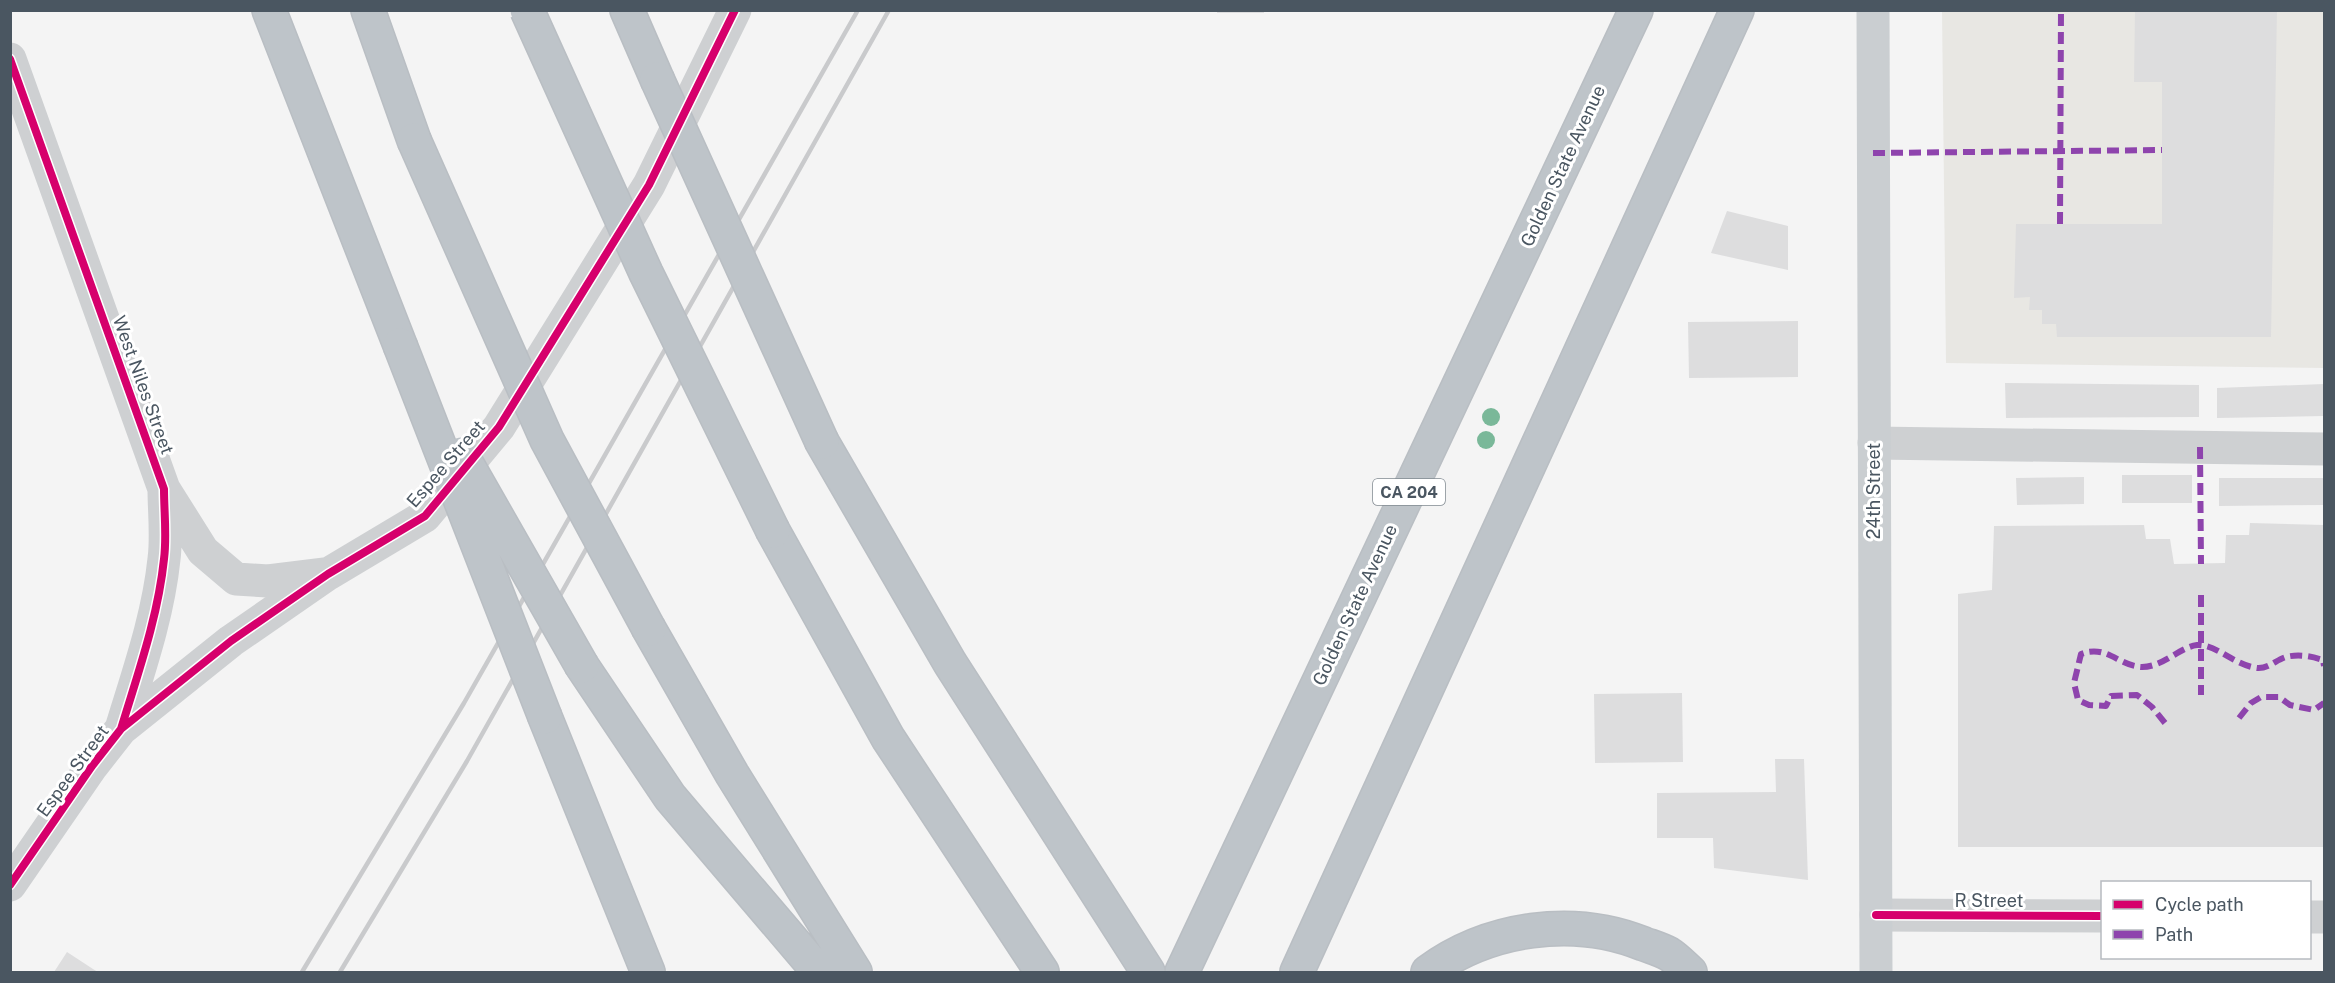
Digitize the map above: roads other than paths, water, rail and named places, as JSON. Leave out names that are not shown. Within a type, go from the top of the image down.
[{"type":"highway","points":[[269,10],[545,717],[648,972]]},
{"type":"highway","points":[[368,10],[414,140],[547,440],[649,629],[732,774],[855,972]]},
{"type":"highway","points":[[527,10],[646,273],[773,531],[888,738],[1042,972]]},
{"type":"highway","points":[[627,10],[822,442],[950,663],[1148,972]]},
{"type":"highway","points":[[636,10],[657,79]]},
{"type":"highway","name":"Golden State Avenue","points":[[1182,972],[1636,10]]},
{"type":"highway","points":[[1297,972],[1737,10]]},
{"type":"highway","points":[[400,345],[582,666],[670,797],[819,972]]},
{"type":"highway","points":[[1428,972],[1469,948],[1512,934],[1546,928],[1586,930],[1628,937],[1669,954],[1690,972]]},
{"type":"main road","name":"24th Street","points":[[1873,10],[1876,972]]},
{"type":"street","name":"Espee Street","points":[[10,885],[92,766],[121,729],[231,641],[328,574],[425,516],[499,426],[649,184],[735,10]]},
{"type":"street","name":"West Niles Street","points":[[10,59],[164,489],[165,556],[158,603],[121,729]]},
{"type":"street","points":[[1874,443],[2325,449]]},
{"type":"street","points":[[164,489],[203,551],[236,579],[268,580],[328,574]]},
{"type":"street","name":"R Street","points":[[1876,915],[2101,916]]},
{"type":"railway","points":[[302,972],[464,703],[858,10]]},
{"type":"railway","points":[[340,972],[467,761],[889,10]]}]
